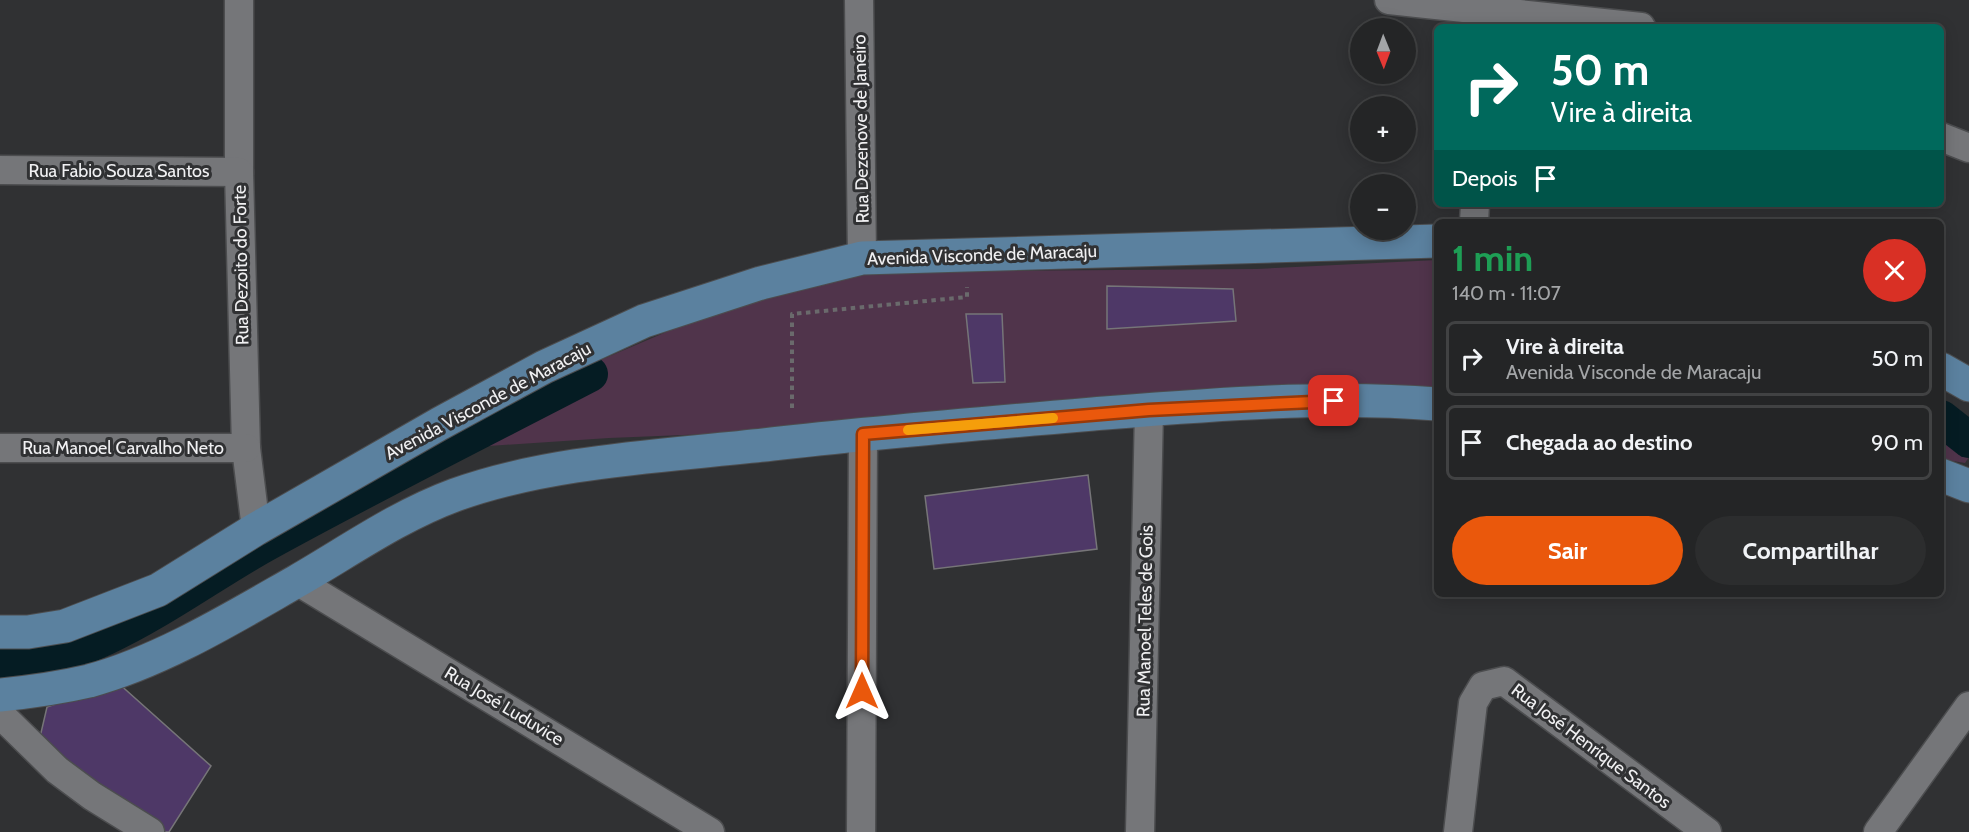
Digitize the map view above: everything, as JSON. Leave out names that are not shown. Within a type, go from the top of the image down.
[{"type":"main road","name":"Avenida Visconde de Maracaju","points":[[0,632],[28,632],[64,626],[158,590],[256,529],[544,367],[634,326],[761,283],[862,258],[1434,241]]},
{"type":"main road","points":[[1944,371],[1969,385]]},
{"type":"main road","points":[[0,695],[53,689],[92,680],[136,664],[182,644],[297,581],[393,523],[453,496],[550,469],[863,434],[1149,410],[1334,401],[1434,404]]},
{"type":"main road","points":[[1944,477],[1969,486]]},
{"type":"street","name":"Rua Dezoito do Forte","points":[[239,0],[239,172],[246,448],[256,529]]},
{"type":"street","name":"Rua Dezenove de Janeiro","points":[[859,0],[862,258]]},
{"type":"street","points":[[1389,0],[1482,12],[1609,24]]},
{"type":"street","points":[[1944,138],[1969,147]]},
{"type":"street","name":"Rua Fabio Souza Santos","points":[[0,170],[239,172]]},
{"type":"street","name":"Rua Manoel Teles de Gois","points":[[1140,832],[1149,410]]},
{"type":"street","points":[[861,832],[863,434]]},
{"type":"street","name":"Rua Manoel Carvalho Neto","points":[[0,448],[246,448]]},
{"type":"street","name":"Rua José Luduvice","points":[[297,581],[710,832]]},
{"type":"street","name":"Rua José Henrique Santos","points":[[1458,832],[1473,703],[1483,686],[1504,681],[1707,832]]},
{"type":"street","points":[[1878,832],[1969,706]]},
{"type":"street","points":[[0,714],[57,770],[92,796],[150,832]]},
{"type":"path","points":[[793,442],[792,314],[967,297],[966,255]]},
{"type":"shaded area","points":[[1434,260],[1434,390],[811,430],[609,438],[474,447],[595,382],[589,365],[746,298],[869,274],[1257,269]]},
{"type":"shaded area","points":[[1944,427],[1969,445],[1969,457],[1965,463],[1944,460]]},
{"type":"building","points":[[1107,286],[1233,289],[1236,321],[1107,329]]},
{"type":"building","points":[[966,314],[1002,314],[1005,382],[973,383]]},
{"type":"building","points":[[1088,475],[1097,549],[934,569],[925,496]]},
{"type":"building","points":[[117,682],[211,766],[169,832],[150,832],[37,750],[47,707]]},
{"type":"waterway","points":[[0,665],[36,661],[71,652],[105,638],[171,602],[234,562],[305,522],[590,374]]},
{"type":"waterway","points":[[1944,420],[1969,440]]},
{"type":"slow traffic","points":[[908,430],[1053,418]]},
{"type":"route","points":[[862,691],[863,434],[1149,410],[1334,401]]}]
